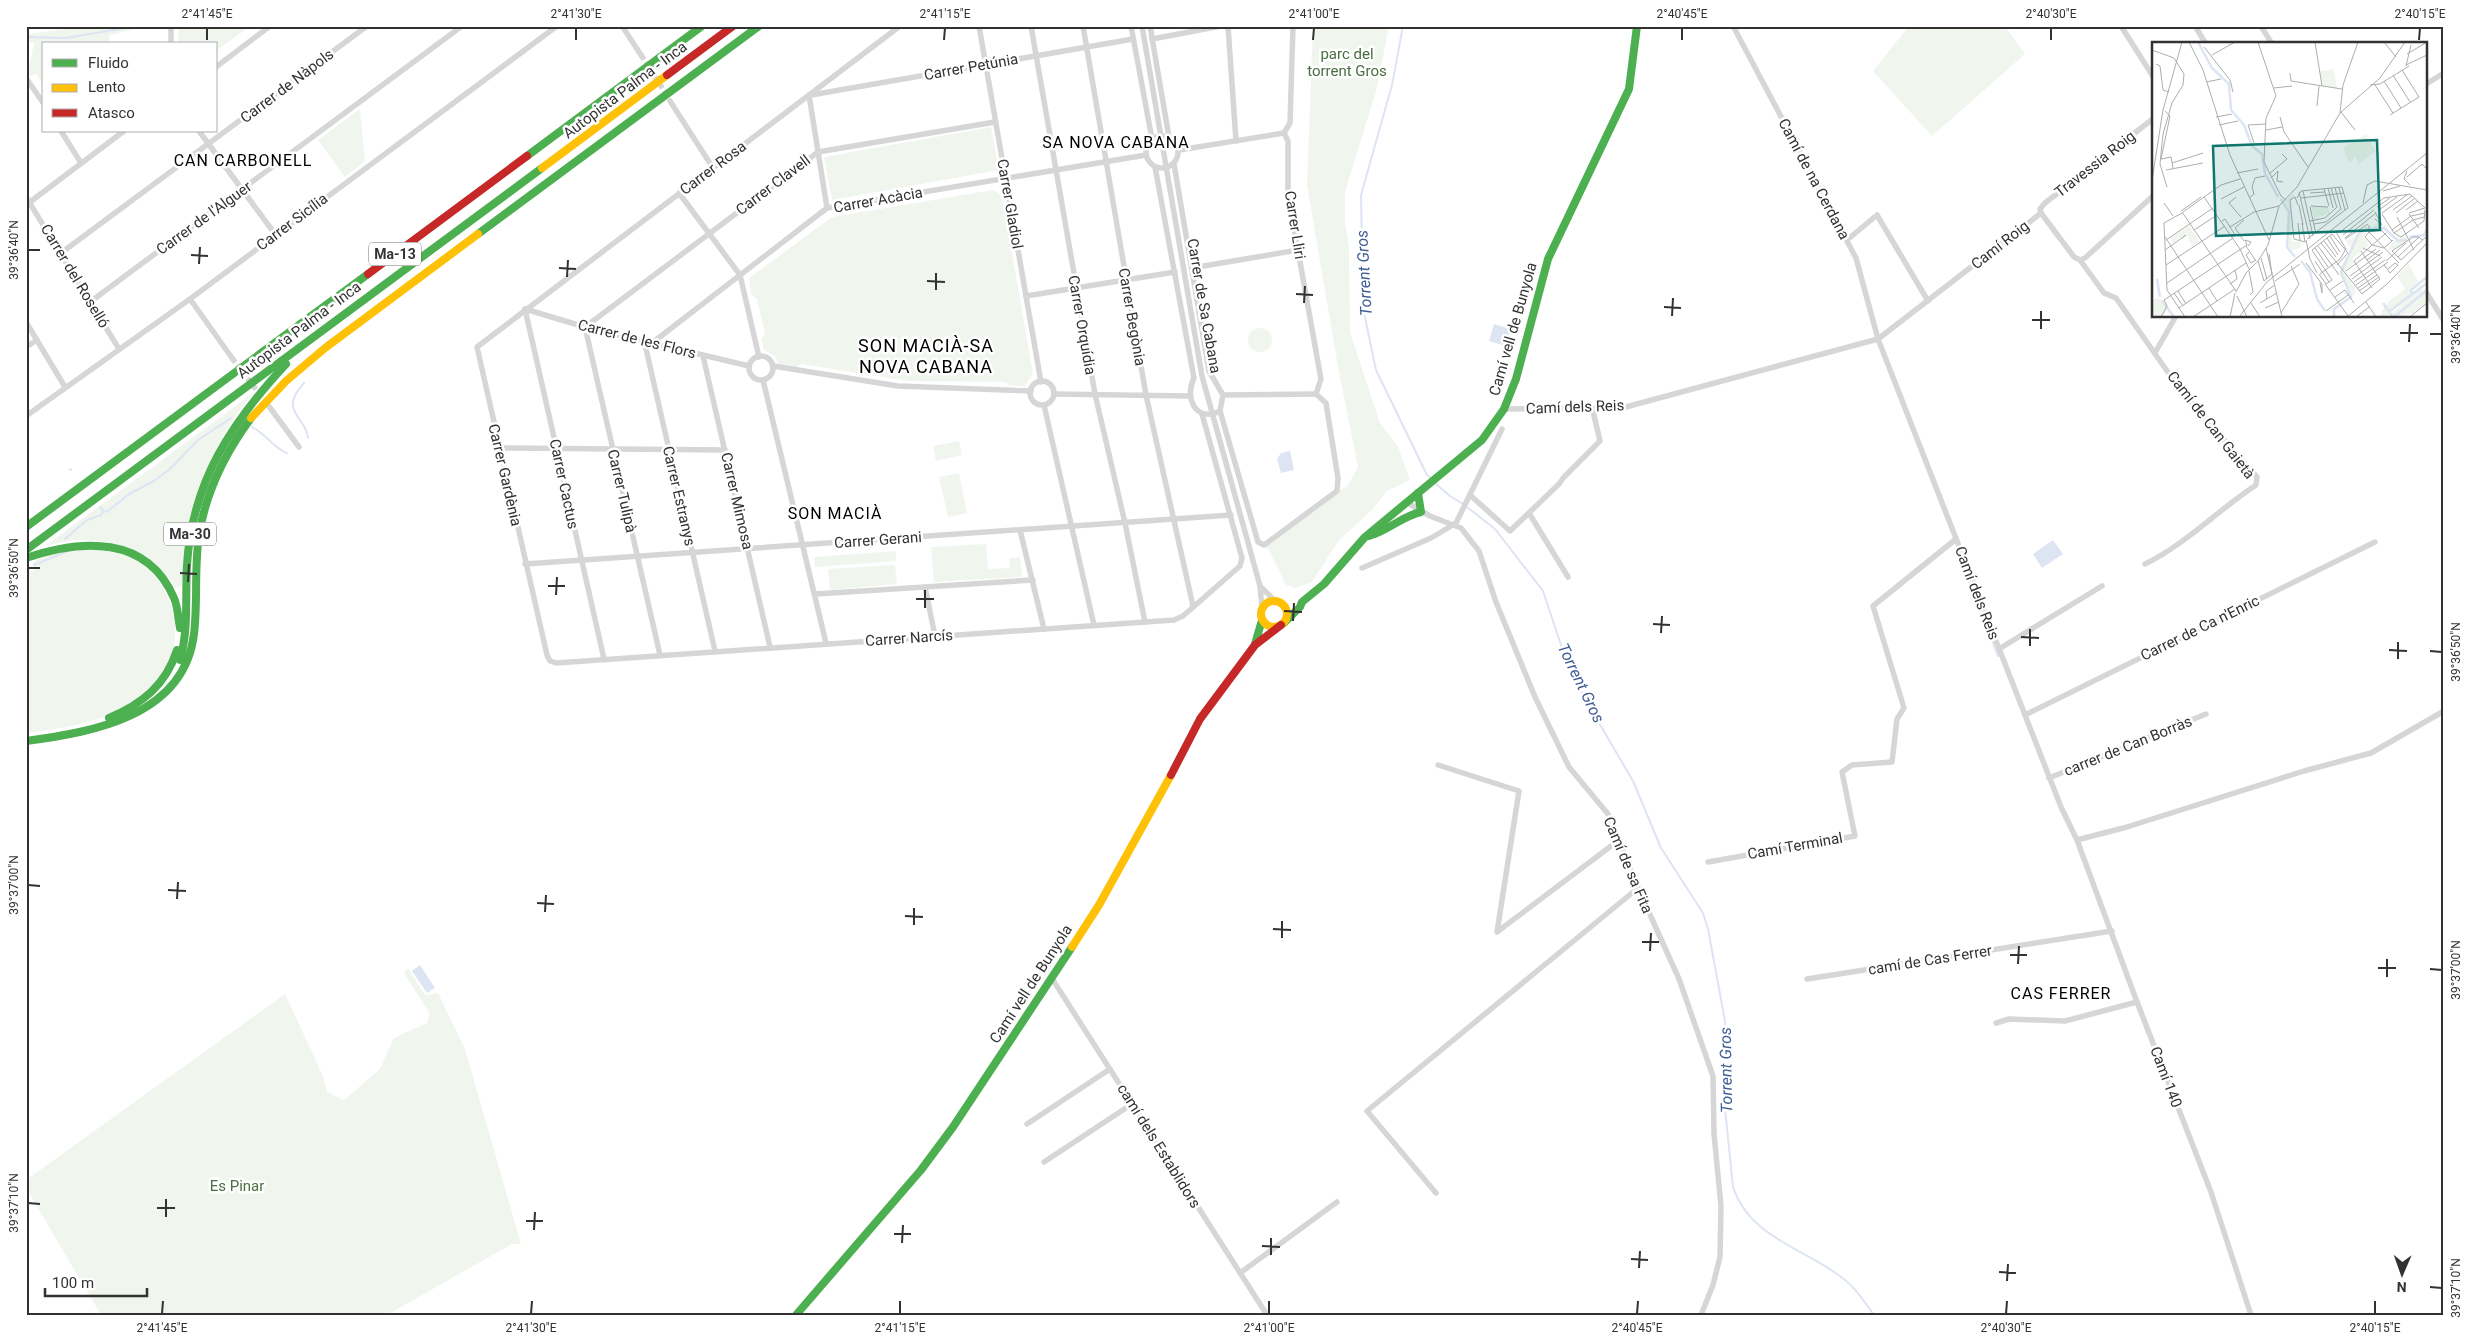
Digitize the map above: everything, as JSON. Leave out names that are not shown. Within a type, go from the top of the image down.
[{"type":"main road","name":"Autopista Palma - Inca","points":[[26,527],[702,26]]},
{"type":"main road","name":"Autopista Palma - Inca","points":[[26,550],[733,26]]},
{"type":"main road","points":[[108,724],[130,718],[152,705],[175,682],[185,663],[193,640],[196,550],[206,504],[230,446],[262,402],[289,376],[325,348],[759,26]]},
{"type":"main road","name":"Camí vell de Bunyola","points":[[796,1315],[921,1170],[958,1120],[1100,905],[1140,834],[1200,719],[1255,645],[1300,608],[1302,602],[1324,584],[1344,558],[1365,537],[1482,440],[1504,409],[1516,379],[1548,259],[1629,89],[1637,26]]},
{"type":"main road","name":"Ma-30","points":[[26,741],[68,735],[108,724],[143,707],[161,692],[175,673],[186,634],[190,538],[198,502],[207,475],[224,441],[254,397],[306,343]]},
{"type":"main road","points":[[1365,537],[1375,535],[1404,516],[1422,512],[1418,493]]},
{"type":"main road","points":[[26,558],[47,549],[78,543],[99,544],[130,552],[154,568],[167,582],[175,599],[180,627],[178,648],[170,670],[156,688],[137,704],[94,724],[52,734],[26,736]]},
{"type":"main road","points":[[1284,604],[1287,617],[1282,624],[1272,627],[1262,620],[1262,607],[1265,603],[1274,600],[1284,604],[1302,602]]},
{"type":"main road","name":"Camí vell de Bunyola","points":[[1255,645],[1262,620]]},
{"type":"street","points":[[218,65],[270,26]]},
{"type":"street","name":"Carrer de Nàpols","points":[[62,253],[367,26]]},
{"type":"street","name":"Carrer de l'Alguer","points":[[90,302],[462,26]]},
{"type":"street","name":"Carrer Sicília","points":[[26,416],[190,299],[557,26]]},
{"type":"street","points":[[622,26],[640,54]]},
{"type":"street","name":"Carrer Rosa","points":[[525,309],[900,26]]},
{"type":"street","name":"Carrer Gladiol","points":[[979,26],[1041,382]]},
{"type":"street","name":"Carrer Orquídia","points":[[1031,26],[1094,394],[1125,523],[1145,622]]},
{"type":"street","name":"Carrer Begònia","points":[[1083,26],[1146,395],[1193,606]]},
{"type":"street","points":[[1131,26],[1152,139]]},
{"type":"street","name":"Carrer de Sa Cabana","points":[[1142,26],[1159,136],[1202,376],[1260,586],[1262,607]]},
{"type":"street","points":[[1150,26],[1169,137]]},
{"type":"street","points":[[1152,39],[1221,26]]},
{"type":"street","points":[[1228,26],[1236,141]]},
{"type":"street","name":"Carrer Lliri","points":[[1293,26],[1290,123],[1284,133],[1288,140],[1288,196],[1321,379],[1316,394]]},
{"type":"street","name":"Camí de na Cerdana","points":[[1733,26],[1847,240],[1862,276],[1878,339]]},
{"type":"street","points":[[2121,26],[2152,75]]},
{"type":"street","points":[[2195,26],[2205,42]]},
{"type":"street","points":[[2261,26],[2271,42]]},
{"type":"street","name":"Carrer Petúnia","points":[[809,95],[1133,40]]},
{"type":"street","points":[[2428,83],[2444,73]]},
{"type":"street","points":[[26,78],[42,101]]},
{"type":"street","points":[[809,95],[827,208]]},
{"type":"street","points":[[670,100],[713,168]]},
{"type":"street","name":"Travessia Roig","points":[[2041,213],[2040,209],[2045,203],[2152,120]]},
{"type":"street","name":"Carrer Clavell","points":[[585,326],[818,152],[995,122]]},
{"type":"street","points":[[62,132],[81,163]]},
{"type":"street","points":[[27,201],[123,132]]},
{"type":"street","points":[[200,132],[275,234]]},
{"type":"street","points":[[1179,150],[1284,133]]},
{"type":"street","points":[[1223,395],[1316,394],[1326,403],[1338,478],[1337,491],[1264,545],[1258,542],[1220,411],[1223,395],[1209,371],[1174,164],[1179,150],[1175,142],[1169,137],[1159,136],[1152,139],[1147,146],[1146,155],[1155,167],[1194,378],[1189,396],[1202,414],[1231,515]]},
{"type":"street","name":"Carrer Acàcia","points":[[652,343],[827,208],[1146,155]]},
{"type":"street","points":[[1155,167],[1165,168],[1174,164]]},
{"type":"street","points":[[679,193],[740,275],[759,357]]},
{"type":"street","points":[[2080,260],[2085,258],[2152,197]]},
{"type":"street","name":"Carrer del Roselló","points":[[27,201],[62,253],[119,349]]},
{"type":"street","name":"Camí Roig","points":[[1878,339],[2041,213],[2074,257],[2080,260],[2104,293],[2116,298],[2156,351]]},
{"type":"street","points":[[1847,240],[1877,216],[1928,301]]},
{"type":"street","points":[[1192,268],[1298,250]]},
{"type":"street","points":[[1026,296],[1175,272]]},
{"type":"street","points":[[2428,295],[2444,321]]},
{"type":"street","points":[[190,299],[232,358]]},
{"type":"street","points":[[2437,308],[2444,304]]},
{"type":"street","name":"Carrer de les Flors","points":[[525,309],[585,326],[749,366]]},
{"type":"street","name":"Carrer Gardènia","points":[[525,309],[477,347],[547,655],[550,661]]},
{"type":"street","name":"Carrer Cactus","points":[[525,309],[604,659]]},
{"type":"street","points":[[2156,351],[2175,318]]},
{"type":"street","points":[[26,322],[65,387]]},
{"type":"street","name":"Carrer Tulipà","points":[[585,326],[660,655]]},
{"type":"street","name":"Camí dels Reis","points":[[1504,409],[1622,408],[1878,339],[2049,778],[2077,840]]},
{"type":"street","points":[[26,347],[37,340]]},
{"type":"street","name":"Carrer Estranys","points":[[644,340],[715,651]]},
{"type":"street","name":"Camí de Can Gaietà","points":[[2145,564],[2166,554],[2228,503],[2256,485],[2257,478],[2179,388],[2156,351]]},
{"type":"street","name":"Carrer Mimosa","points":[[703,356],[770,647]]},
{"type":"street","points":[[773,366],[770,376],[763,380],[753,377],[749,366],[752,361],[759,357],[768,359],[773,366],[898,386],[1031,391]]},
{"type":"street","points":[[1194,378],[1209,376],[1214,380]]},
{"type":"street","points":[[763,380],[816,594],[826,643]]},
{"type":"street","points":[[1041,382],[1049,384],[1054,394],[1051,402],[1044,405],[1034,402],[1031,391],[1033,386],[1041,382]]},
{"type":"street","points":[[1054,394],[1189,396]]},
{"type":"street","points":[[268,405],[299,446]]},
{"type":"street","points":[[1044,405],[1094,625]]},
{"type":"street","points":[[1470,495],[1510,531],[1600,441],[1592,407]]},
{"type":"street","points":[[1202,414],[1212,415],[1220,411]]},
{"type":"street","points":[[1362,568],[1431,538],[1451,525],[1461,514],[1502,429]]},
{"type":"street","points":[[499,448],[725,450]]},
{"type":"street","name":"Camí de sa Fita","points":[[1406,502],[1422,512],[1461,528],[1479,551],[1510,638],[1569,766],[1608,814],[1638,888],[1679,979],[1713,1076],[1714,1124],[1721,1206],[1720,1257],[1713,1285],[1701,1315]]},
{"type":"street","points":[[1529,513],[1568,577]]},
{"type":"street","name":"Carrer Gerani","points":[[526,564],[1231,515]]},
{"type":"street","name":"Carrer Narcís","points":[[550,661],[556,663],[1174,620],[1183,616],[1240,566],[1242,558],[1231,515]]},
{"type":"street","points":[[1020,530],[1044,629]]},
{"type":"street","name":"Camí Terminal","points":[[1708,862],[1855,836],[1842,772],[1852,765],[1892,762],[1897,719],[1904,708],[1873,606],[1956,539]]},
{"type":"street","name":"Carrer de Ca n'Enric","points":[[2025,715],[2375,542]]},
{"type":"street","points":[[816,594],[1033,580]]},
{"type":"street","name":"Carrer de Sa Cabana","points":[[1260,586],[1274,600]]},
{"type":"street","points":[[1999,649],[2102,586]]},
{"type":"street","points":[[925,587],[936,636]]},
{"type":"street","points":[[2077,840],[2127,827],[2304,771],[2371,753],[2444,710]]},
{"type":"street","name":"carrer de Can Borràs","points":[[2049,778],[2206,714]]},
{"type":"street","points":[[1438,765],[1518,791],[1497,932],[1619,840]]},
{"type":"street","name":"Camí 140","points":[[2077,840],[2137,1002],[2211,1192],[2251,1315]]},
{"type":"street","points":[[1436,1194],[1366,1111],[1638,888]]},
{"type":"street","name":"camí de Cas Ferrer","points":[[1807,979],[2112,931]]},
{"type":"street","name":"camí dels Establidors","points":[[1052,977],[1267,1315]]},
{"type":"street","points":[[1996,1022],[2009,1019],[2065,1021],[2137,1002]]},
{"type":"street","points":[[1027,1124],[1110,1069]]},
{"type":"street","points":[[1044,1162],[1132,1104]]},
{"type":"street","points":[[1240,1273],[1337,1202]]},
{"type":"green space","points":[[90,26],[150,26],[109,35],[110,42],[42,42],[42,83],[36,74],[31,76],[28,72],[34,43],[26,42],[26,34]]},
{"type":"green space","points":[[179,26],[250,26],[218,50],[218,42],[178,42]]},
{"type":"green space","name":"parc del torrent Gros","points":[[1313,26],[1389,26],[1377,88],[1345,192],[1345,223],[1349,246],[1350,332],[1380,423],[1398,447],[1410,480],[1387,491],[1372,510],[1339,540],[1312,582],[1295,588],[1286,585],[1270,552],[1264,545],[1337,491],[1347,487],[1358,467],[1338,367],[1307,185]]},
{"type":"green space","points":[[1909,26],[2005,26],[2025,54],[1932,136],[1873,71]]},
{"type":"green space","points":[[360,109],[365,161],[345,177],[318,140]]},
{"type":"green space","points":[[991,127],[999,170],[832,200],[824,157]]},
{"type":"green space","points":[[993,190],[1002,196],[1033,374],[1025,386],[1010,386],[1006,382],[907,381],[801,364],[795,368],[778,364],[775,356],[764,350],[761,339],[765,334],[757,299],[751,294],[749,278],[832,217]]},
{"type":"green space","points":[[1260,328],[1268,332],[1272,340],[1268,348],[1260,352],[1252,348],[1248,340],[1252,332]]},
{"type":"green space","points":[[252,394],[222,438],[201,484],[188,533],[182,586],[175,588],[167,576],[106,542],[73,540],[45,546]]},
{"type":"green space","points":[[959,441],[962,455],[936,461],[933,446]]},
{"type":"green space","points":[[959,473],[967,513],[948,517],[939,477]]},
{"type":"green space","points":[[986,544],[988,569],[1010,568],[1009,558],[1020,557],[1022,577],[934,582],[931,547]]},
{"type":"green space","points":[[78,548],[101,550],[123,555],[137,561],[152,574],[164,589],[171,606],[175,624],[175,643],[170,661],[161,678],[147,692],[120,710],[90,721],[58,729],[26,733],[26,567],[28,566],[32,572],[35,570],[32,563],[46,555]]},
{"type":"green space","points":[[896,551],[896,561],[815,567],[814,557]]},
{"type":"green space","points":[[895,565],[897,584],[830,590],[828,569]]},
{"type":"green space","name":"Es Pinar","points":[[408,968],[425,995],[438,993],[465,1049],[521,1244],[512,1244],[387,1315],[101,1315],[26,1188],[26,1180],[285,994],[323,1076],[327,1092],[344,1100],[380,1069],[394,1038],[427,1023],[430,1014],[404,973]]},
{"type":"shaded area","points":[[1494,324],[1511,329],[1506,346],[1489,341]]},
{"type":"shaded area","points":[[1290,451],[1294,470],[1281,473],[1277,459],[1281,453]]},
{"type":"shaded area","points":[[2053,540],[2063,554],[2042,568],[2033,554]]},
{"type":"shaded area","points":[[420,965],[435,988],[427,993],[412,971]]},
{"type":"waterway","points":[[26,37],[66,38],[137,26]]},
{"type":"waterway","name":"Torrent Gros","points":[[1403,26],[1392,85],[1361,195],[1363,308],[1376,370],[1427,475],[1432,479]]},
{"type":"waterway","points":[[304,383],[296,393],[293,408],[308,438]]},
{"type":"waterway","points":[[102,509],[107,512],[129,494],[154,481],[170,469],[198,440],[231,418]]},
{"type":"waterway","points":[[252,427],[262,433],[283,452],[287,453]]},
{"type":"waterway","name":"Torrent Gros","points":[[1435,483],[1463,504]]},
{"type":"waterway","points":[[65,539],[87,520],[101,515],[103,512],[100,507]]},
{"type":"waterway","name":"Torrent Gros","points":[[1467,507],[1495,529],[1543,591],[1567,663],[1588,704],[1633,781],[1661,848],[1703,913],[1708,929],[1725,1021],[1723,1089],[1733,1187],[1741,1205],[1752,1219],[1766,1231],[1845,1280],[1857,1292],[1874,1315]]},
{"type":"waterway","points":[[34,565],[68,551]]},
{"type":"waterway","points":[[1969,582],[1998,656]]},
{"type":"tunnel","points":[[641,55],[668,97]]},
{"type":"tunnel","points":[[232,358],[261,396]]},
{"type":"traffic: fast","points":[[527,156],[702,26]]},
{"type":"traffic: fast","points":[[478,234],[759,26]]},
{"type":"traffic: fast","points":[[1284,623],[1300,607],[1302,602],[1324,584],[1365,537],[1482,440],[1504,409],[1516,379],[1548,259],[1629,89],[1637,26]]},
{"type":"traffic: fast","points":[[26,550],[542,168]]},
{"type":"traffic: fast","points":[[26,527],[368,274]]},
{"type":"traffic: fast","points":[[180,660],[186,624],[187,565],[190,535],[206,480],[232,432],[266,386],[286,364]]},
{"type":"traffic: fast","points":[[26,741],[80,732],[132,715],[154,702],[173,684],[187,662],[194,634],[199,535],[206,503],[225,459],[251,418]]},
{"type":"traffic: fast","points":[[1369,536],[1421,512],[1418,493]]},
{"type":"traffic: fast","points":[[26,558],[69,547],[110,547],[130,553],[147,562],[162,577],[174,598],[180,628]]},
{"type":"traffic: fast","points":[[1255,644],[1262,620]]},
{"type":"traffic: fast","points":[[109,718],[142,700],[151,692],[166,673],[177,650]]},
{"type":"traffic: fast","points":[[796,1315],[921,1170],[953,1127],[1072,947]]},
{"type":"traffic: slow","points":[[542,168],[667,75]]},
{"type":"traffic: slow","points":[[251,418],[286,381],[325,348],[478,234]]},
{"type":"traffic: slow","points":[[1274,601],[1283,605],[1287,614],[1283,623],[1274,627],[1265,623],[1261,614],[1265,605],[1274,601]]},
{"type":"traffic: slow","points":[[1072,947],[1099,905],[1171,775]]},
{"type":"traffic: jam","points":[[667,75],[733,26]]},
{"type":"traffic: jam","points":[[368,274],[527,156]]},
{"type":"traffic: jam","points":[[1171,775],[1200,719],[1255,645],[1281,625]]},
{"type":"district","name":"SA NOVA CABANA","points":[[1116,142]]},
{"type":"district","name":"CAN CARBONELL","points":[[243,160]]},
{"type":"district","name":"SON MACIÀ-SA NOVA CABANA","points":[[926,355]]},
{"type":"district","name":"SON MACIÀ","points":[[835,513]]},
{"type":"district","name":"CAS FERRER","points":[[2061,993]]}]
